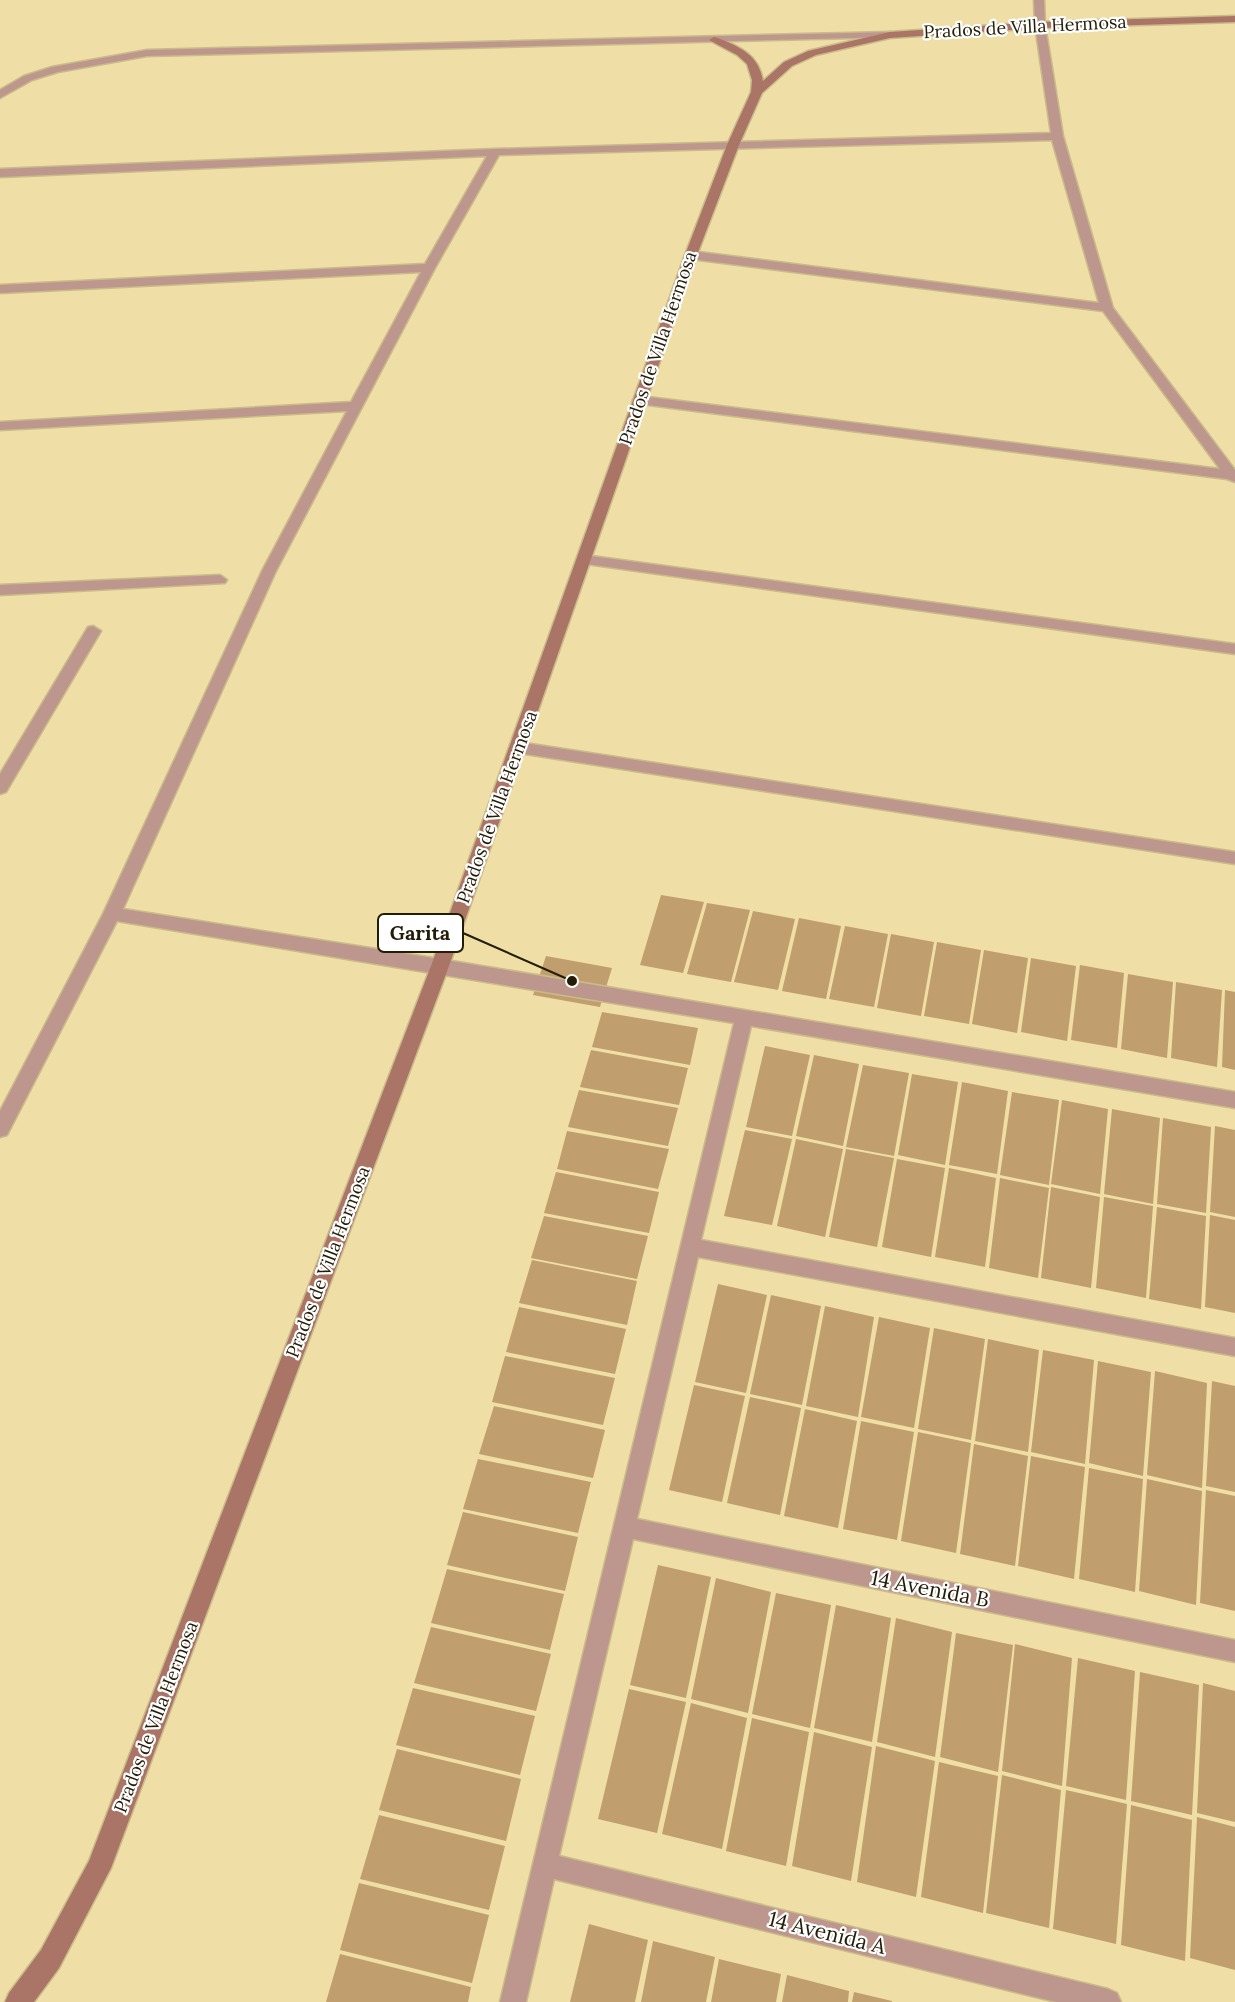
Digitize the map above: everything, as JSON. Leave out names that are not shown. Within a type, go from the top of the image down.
[{"type":"main road","name":"Prados de Villa Hermosa","points":[[18,2002],[50,1959],[99,1868],[440,966],[519,748],[691,255],[733,145],[757,92],[788,64],[812,53],[890,35],[1040,25],[1235,18]]},
{"type":"main road","points":[[714,40],[742,53],[755,64],[758,79],[757,92]]},
{"type":"street","points":[[1039,0],[1040,25],[1057,136],[1107,308],[1232,477]]},
{"type":"street","points":[[0,95],[28,78],[56,69],[147,52],[890,35]]},
{"type":"street","points":[[0,173],[495,152],[1057,136]]},
{"type":"street","points":[[0,1128],[112,914],[269,571],[429,268],[495,152]]},
{"type":"street","points":[[691,255],[1107,308]]},
{"type":"street","points":[[0,289],[429,268]]},
{"type":"street","points":[[640,400],[1232,477]]},
{"type":"street","points":[[0,426],[358,406]]},
{"type":"street","points":[[584,560],[1235,649]]},
{"type":"street","points":[[0,590],[220,580]]},
{"type":"street","points":[[0,788],[93,631]]},
{"type":"street","points":[[519,748],[1235,858]]},
{"type":"street","points":[[112,914],[440,966],[1235,1100]]},
{"type":"street","points":[[513,2002],[744,1017]]},
{"type":"street","points":[[690,1247],[1235,1347]]},
{"type":"street","name":"14 Avenida B","points":[[625,1527],[1235,1651]]},
{"type":"street","name":"14 Avenida A","points":[[545,1865],[1108,2002]]},
{"type":"building","points":[[661,895],[704,902],[683,973],[640,965]]},
{"type":"building","points":[[707,903],[750,910],[731,982],[687,974]]},
{"type":"building","points":[[753,911],[795,919],[778,990],[734,982]]},
{"type":"building","points":[[799,918],[841,926],[826,999],[782,991]]},
{"type":"building","points":[[845,926],[888,934],[874,1007],[829,999]]},
{"type":"building","points":[[891,934],[934,942],[921,1016],[877,1008]]},
{"type":"building","points":[[937,942],[981,950],[969,1024],[924,1016]]},
{"type":"building","points":[[984,950],[1028,958],[1017,1033],[972,1024]]},
{"type":"building","points":[[546,956],[612,968],[600,1007],[533,995]]},
{"type":"building","points":[[1031,958],[1076,966],[1067,1041],[1021,1032]]},
{"type":"building","points":[[1080,965],[1124,973],[1117,1048],[1071,1040]]},
{"type":"building","points":[[1128,974],[1173,982],[1167,1058],[1121,1049]]},
{"type":"building","points":[[1176,982],[1222,990],[1217,1067],[1171,1058]]},
{"type":"building","points":[[1225,990],[1235,992],[1235,1070],[1222,1067]]},
{"type":"building","points":[[602,1012],[698,1028],[690,1065],[592,1047]]},
{"type":"building","points":[[765,1046],[810,1055],[792,1136],[746,1127]]},
{"type":"building","points":[[591,1050],[688,1068],[679,1105],[580,1087]]},
{"type":"building","points":[[814,1055],[859,1064],[843,1146],[796,1136]]},
{"type":"building","points":[[863,1065],[909,1073],[894,1156],[846,1147]]},
{"type":"building","points":[[912,1074],[958,1082],[945,1165],[898,1155]]},
{"type":"building","points":[[962,1082],[1008,1091],[997,1174],[949,1165]]},
{"type":"building","points":[[579,1090],[678,1108],[668,1146],[568,1127]]},
{"type":"building","points":[[1012,1092],[1059,1100],[1049,1185],[1000,1175]]},
{"type":"building","points":[[1062,1100],[1108,1109],[1100,1194],[1051,1184]]},
{"type":"building","points":[[1112,1109],[1160,1118],[1153,1204],[1104,1194]]},
{"type":"building","points":[[1163,1118],[1211,1127],[1206,1213],[1157,1204]]},
{"type":"building","points":[[1215,1126],[1235,1130],[1235,1217],[1210,1212]]},
{"type":"building","points":[[745,1130],[792,1139],[772,1225],[724,1216]]},
{"type":"building","points":[[567,1131],[669,1149],[658,1189],[557,1169]]},
{"type":"building","points":[[796,1139],[843,1149],[825,1237],[777,1226]]},
{"type":"building","points":[[846,1149],[894,1158],[877,1247],[829,1237]]},
{"type":"building","points":[[897,1159],[945,1168],[931,1257],[882,1247]]},
{"type":"building","points":[[949,1168],[996,1178],[985,1267],[935,1257]]},
{"type":"building","points":[[556,1172],[659,1192],[649,1233],[544,1213]]},
{"type":"building","points":[[1000,1178],[1049,1188],[1038,1278],[989,1268]]},
{"type":"building","points":[[1051,1187],[1100,1197],[1091,1288],[1041,1278]]},
{"type":"building","points":[[1104,1197],[1153,1206],[1146,1298],[1096,1288]]},
{"type":"building","points":[[1157,1207],[1206,1216],[1201,1309],[1149,1299]]},
{"type":"building","points":[[1210,1215],[1235,1220],[1235,1313],[1205,1307]]},
{"type":"building","points":[[544,1216],[648,1236],[637,1279],[531,1258]]},
{"type":"building","points":[[532,1260],[637,1281],[627,1325],[519,1303]]},
{"type":"building","points":[[718,1284],[767,1295],[746,1393],[695,1382]]},
{"type":"building","points":[[771,1295],[821,1306],[802,1405],[750,1394]]},
{"type":"building","points":[[825,1306],[874,1317],[858,1417],[806,1406]]},
{"type":"building","points":[[519,1307],[626,1329],[615,1374],[506,1352]]},
{"type":"building","points":[[879,1317],[930,1328],[914,1428],[861,1417]]},
{"type":"building","points":[[934,1328],[985,1339],[971,1440],[918,1429]]},
{"type":"building","points":[[988,1339],[1039,1350],[1028,1452],[975,1441]]},
{"type":"building","points":[[1043,1350],[1094,1360],[1085,1464],[1031,1452]]},
{"type":"building","points":[[505,1356],[615,1378],[603,1425],[492,1402]]},
{"type":"building","points":[[1098,1361],[1151,1372],[1143,1476],[1089,1463]]},
{"type":"building","points":[[1155,1371],[1207,1383],[1202,1488],[1147,1475]]},
{"type":"building","points":[[1212,1381],[1235,1386],[1235,1492],[1206,1486]]},
{"type":"building","points":[[694,1385],[745,1396],[722,1502],[669,1490]]},
{"type":"building","points":[[750,1397],[801,1408],[780,1515],[727,1503]]},
{"type":"building","points":[[494,1406],[605,1430],[593,1478],[479,1454]]},
{"type":"building","points":[[805,1409],[857,1421],[838,1528],[784,1516]]},
{"type":"building","points":[[861,1421],[914,1432],[897,1540],[843,1529]]},
{"type":"building","points":[[918,1432],[971,1443],[956,1553],[901,1541]]},
{"type":"building","points":[[974,1444],[1028,1456],[1015,1566],[960,1554]]},
{"type":"building","points":[[1031,1456],[1085,1467],[1074,1579],[1018,1566]]},
{"type":"building","points":[[478,1459],[591,1482],[578,1533],[463,1509]]},
{"type":"building","points":[[1089,1468],[1143,1479],[1135,1592],[1079,1579]]},
{"type":"building","points":[[1147,1479],[1202,1491],[1196,1605],[1139,1591]]},
{"type":"building","points":[[1206,1490],[1235,1496],[1235,1611],[1200,1603]]},
{"type":"building","points":[[463,1512],[578,1537],[565,1591],[447,1565]]},
{"type":"building","points":[[658,1565],[711,1577],[686,1698],[630,1685]]},
{"type":"building","points":[[447,1569],[564,1594],[550,1650],[431,1623]]},
{"type":"building","points":[[716,1578],[771,1592],[748,1713],[691,1699]]},
{"type":"building","points":[[776,1593],[831,1605],[810,1728],[752,1714]]},
{"type":"building","points":[[836,1605],[891,1618],[872,1742],[814,1728]]},
{"type":"building","points":[[896,1618],[952,1632],[935,1757],[877,1742]]},
{"type":"building","points":[[431,1627],[551,1654],[536,1711],[414,1683]]},
{"type":"building","points":[[956,1633],[1013,1645],[998,1772],[940,1757]]},
{"type":"building","points":[[1015,1644],[1072,1658],[1062,1786],[1002,1771]]},
{"type":"building","points":[[1078,1658],[1135,1671],[1126,1800],[1066,1786]]},
{"type":"building","points":[[1140,1672],[1199,1685],[1192,1815],[1131,1801]]},
{"type":"building","points":[[1203,1683],[1235,1691],[1235,1822],[1197,1813]]},
{"type":"building","points":[[413,1688],[535,1716],[520,1775],[396,1745]]},
{"type":"building","points":[[629,1689],[686,1702],[657,1833],[598,1819]]},
{"type":"building","points":[[691,1703],[747,1718],[722,1849],[662,1834]]},
{"type":"building","points":[[752,1718],[809,1732],[786,1866],[726,1851]]},
{"type":"building","points":[[814,1732],[872,1747],[851,1881],[792,1866]]},
{"type":"building","points":[[876,1746],[935,1761],[916,1897],[857,1882]]},
{"type":"building","points":[[397,1749],[521,1779],[506,1841],[379,1810]]},
{"type":"building","points":[[939,1762],[998,1776],[983,1913],[921,1897]]},
{"type":"building","points":[[1002,1775],[1061,1790],[1049,1928],[986,1913]]},
{"type":"building","points":[[1066,1790],[1127,1804],[1116,1944],[1053,1929]]},
{"type":"building","points":[[1131,1805],[1192,1820],[1185,1961],[1121,1945]]},
{"type":"building","points":[[379,1815],[505,1846],[489,1910],[360,1879]]},
{"type":"building","points":[[1197,1817],[1235,1827],[1235,1970],[1190,1958]]},
{"type":"building","points":[[359,1883],[489,1915],[472,1983],[340,1950]]},
{"type":"building","points":[[589,1924],[648,1940],[635,2002],[570,2002]]},
{"type":"building","points":[[653,1941],[715,1957],[706,2002],[641,2002]]},
{"type":"building","points":[[340,1954],[471,1987],[468,2002],[326,2002]]},
{"type":"building","points":[[719,1959],[781,1974],[776,2002],[711,2002]]},
{"type":"building","points":[[787,1975],[849,1991],[848,2002],[782,2002]]},
{"type":"building","points":[[854,1992],[892,2001],[892,2002],[852,2002]]},
{"type":"place","name":"Garita","points":[[572,981]]}]
